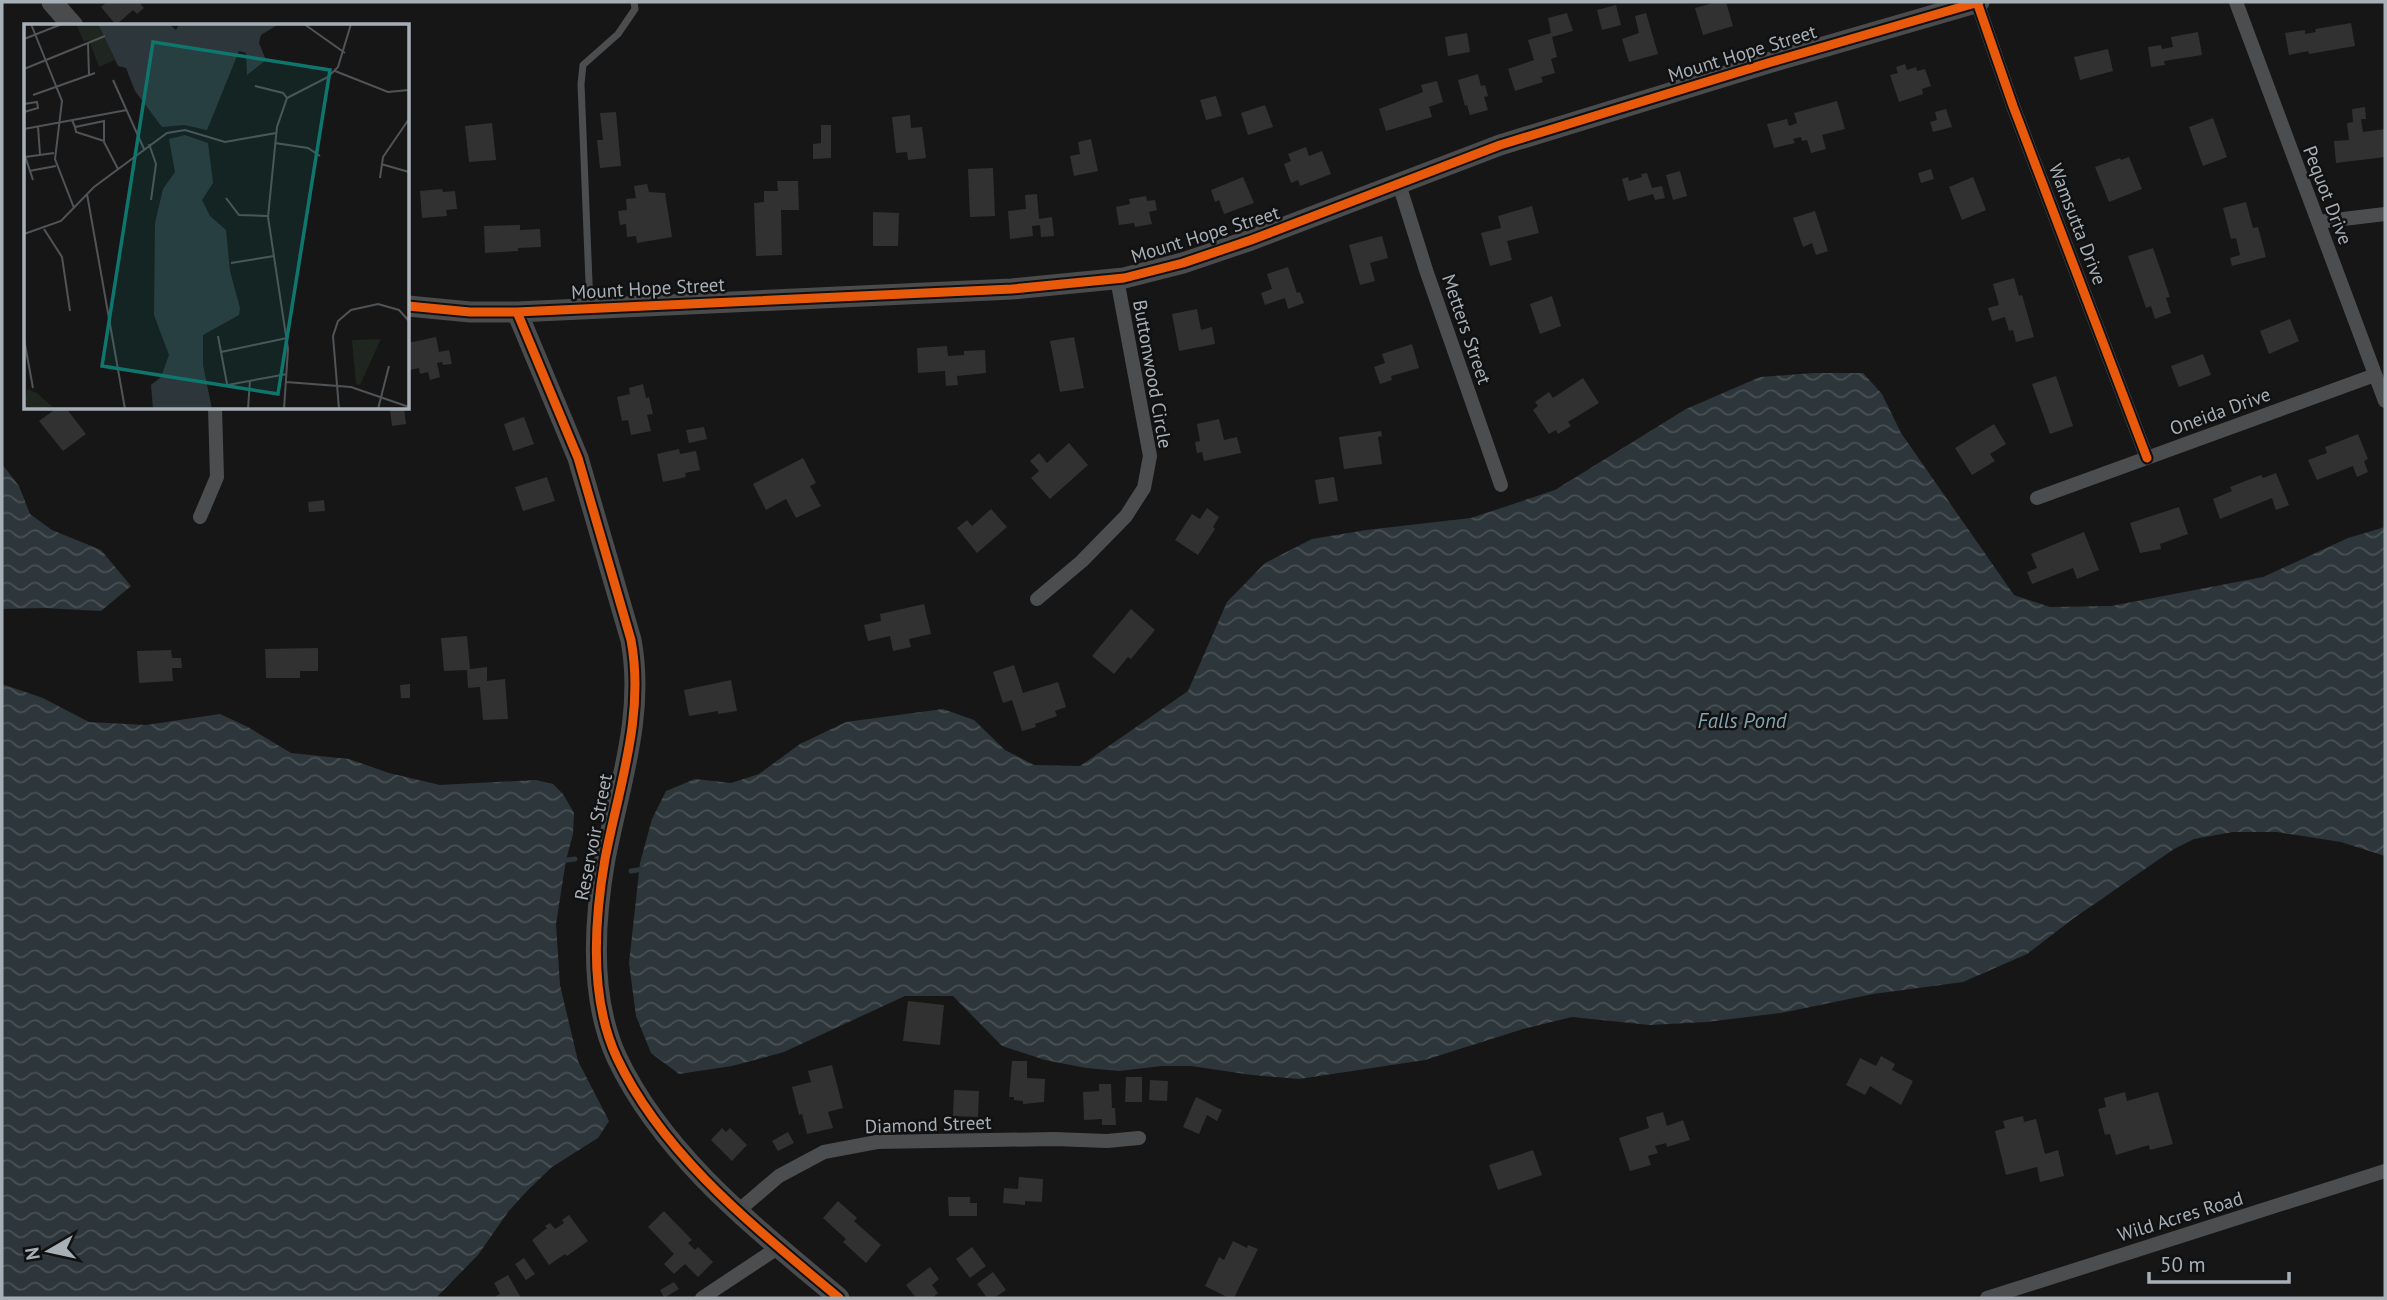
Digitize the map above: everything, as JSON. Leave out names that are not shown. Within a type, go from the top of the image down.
[{"type":"street","points":[[52,2],[71,24]]},
{"type":"street","name":"Mount Hope Street","points":[[410,306],[470,312],[517,312],[1012,289],[1117,279],[1183,264],[1313,218],[1500,145],[1780,59],[1978,2]]},
{"type":"street","name":"Wamsutta Drive","points":[[1978,2],[2013,106],[2147,458]]},
{"type":"street","name":"Pequot Drive","points":[[2236,2],[2385,401]]},
{"type":"street","name":"Metters Street","points":[[1399,184],[1501,485]]},
{"type":"street","points":[[2318,222],[2385,214]]},
{"type":"street","name":"Buttonwood Circle","points":[[1037,599],[1082,561],[1126,516],[1144,488],[1150,456],[1117,279]]},
{"type":"street","name":"Reservoir Street","points":[[517,312],[578,458],[631,640],[636,666],[636,706],[596,911],[596,968],[604,1017],[616,1056],[640,1099],[679,1150],[738,1211],[839,1298]]},
{"type":"street","name":"Oneida Drive","points":[[2037,498],[2375,375]]},
{"type":"street","points":[[200,517],[217,477],[215,410]]},
{"type":"street","name":"Diamond Street","points":[[738,1211],[779,1176],[824,1152],[877,1142],[1054,1139],[1107,1141],[1139,1138]]},
{"type":"street","name":"Wild Acres Road","points":[[1987,1298],[2385,1171]]},
{"type":"street","points":[[702,1298],[779,1247]]},
{"type":"lane","points":[[590,308],[581,84],[583,65],[618,34],[635,9],[634,2]]},
{"type":"water","name":"Falls Pond","points":[[1863,373],[1882,394],[1901,433],[2014,595],[2050,607],[2111,606],[2263,577],[2348,538],[2385,527],[2385,856],[2341,842],[2277,832],[2233,832],[2194,839],[2174,849],[2027,954],[1963,982],[1873,994],[1781,1013],[1706,1022],[1650,1025],[1572,1017],[1523,1029],[1425,1060],[1299,1079],[1191,1066],[1119,1071],[1045,1060],[1002,1046],[953,996],[905,996],[784,1052],[732,1066],[679,1074],[651,1053],[636,1016],[629,963],[640,863],[652,819],[666,791],[695,779],[731,783],[759,774],[800,744],[846,722],[943,709],[974,720],[1005,750],[1034,765],[1080,766],[1188,691],[1227,602],[1265,563],[1312,539],[1471,518],[1555,490],[1686,409],[1760,377]]},
{"type":"water","points":[[2,464],[19,486],[30,514],[52,530],[101,550],[131,586],[101,611],[2,609]]},
{"type":"water","points":[[2,684],[43,698],[89,722],[146,725],[220,714],[291,753],[349,759],[389,773],[440,785],[536,780],[553,784],[563,794],[574,813],[573,834],[556,924],[560,985],[578,1061],[609,1121],[598,1138],[552,1167],[527,1191],[508,1212],[478,1255],[436,1298],[2,1298]]},
{"type":"building","points":[[107,2],[139,2],[144,8],[137,14],[133,10],[115,24],[101,7]]},
{"type":"building","points":[[1726,2],[1733,26],[1703,35],[1695,8]]},
{"type":"building","points":[[1616,5],[1621,25],[1602,30],[1597,10]]},
{"type":"building","points":[[1567,13],[1573,31],[1552,37],[1557,57],[1551,59],[1555,73],[1541,77],[1543,82],[1515,91],[1508,69],[1534,60],[1528,40],[1551,33],[1548,18]]},
{"type":"building","points":[[1646,13],[1658,54],[1629,62],[1622,39],[1639,33],[1635,16]]},
{"type":"building","points":[[2351,23],[2355,46],[2289,55],[2285,33],[2305,30],[2305,34],[2316,32],[2315,29]]},
{"type":"building","points":[[2198,32],[2202,55],[2164,61],[2165,65],[2151,67],[2148,47],[2173,47],[2171,37]]},
{"type":"building","points":[[1467,33],[1470,52],[1448,56],[1445,37]]},
{"type":"building","points":[[2108,49],[2113,71],[2080,80],[2074,57]]},
{"type":"building","points":[[1905,64],[1907,70],[1916,67],[1917,71],[1925,69],[1931,86],[1922,89],[1923,94],[1899,102],[1890,75],[1898,73],[1896,67]]},
{"type":"building","points":[[1478,74],[1481,86],[1485,85],[1488,96],[1484,97],[1488,110],[1470,115],[1458,80]]},
{"type":"building","points":[[1437,81],[1443,102],[1429,107],[1432,117],[1386,131],[1379,109],[1423,92],[1421,85]]},
{"type":"building","points":[[1216,96],[1222,116],[1206,120],[1200,100]]},
{"type":"building","points":[[1837,101],[1845,129],[1822,135],[1826,149],[1811,153],[1807,140],[1802,141],[1801,137],[1793,139],[1795,143],[1774,148],[1767,124],[1787,119],[1789,126],[1797,123],[1794,113]]},
{"type":"building","points":[[1265,105],[1273,127],[1248,135],[1241,113]]},
{"type":"building","points":[[2365,107],[2366,119],[2361,119],[2363,132],[2385,129],[2385,157],[2336,163],[2334,141],[2349,140],[2347,123],[2353,122],[2352,109]]},
{"type":"building","points":[[1946,109],[1952,127],[1933,132],[1930,122],[1937,120],[1935,112]]},
{"type":"building","points":[[616,112],[621,166],[600,168],[597,140],[603,140],[600,113]]},
{"type":"building","points":[[910,115],[911,128],[922,127],[926,158],[908,160],[907,152],[896,153],[892,117]]},
{"type":"building","points":[[2213,118],[2227,157],[2203,166],[2189,127]]},
{"type":"building","points":[[492,123],[496,160],[469,162],[465,126]]},
{"type":"building","points":[[821,125],[831,125],[831,158],[813,159],[813,144],[821,143]]},
{"type":"building","points":[[1091,139],[1098,171],[1074,176],[1070,156],[1080,154],[1078,142]]},
{"type":"building","points":[[1306,147],[1309,156],[1322,151],[1331,174],[1300,186],[1298,180],[1291,183],[1284,164],[1291,161],[1288,154]]},
{"type":"building","points":[[2129,157],[2142,189],[2109,202],[2095,167]]},
{"type":"building","points":[[993,168],[995,216],[970,217],[968,169]]},
{"type":"building","points":[[1931,169],[1934,179],[1921,183],[1918,173]]},
{"type":"building","points":[[1680,171],[1687,196],[1673,200],[1666,175]]},
{"type":"building","points":[[1647,173],[1652,188],[1662,186],[1665,198],[1655,200],[1653,194],[1628,201],[1622,179],[1628,177],[1629,181]]},
{"type":"building","points":[[1243,177],[1254,203],[1224,214],[1219,200],[1215,202],[1211,190]]},
{"type":"building","points":[[1973,177],[1986,210],[1962,220],[1949,187]]},
{"type":"building","points":[[777,181],[798,181],[799,210],[781,210],[782,255],[756,256],[754,203],[764,202],[764,191],[778,191]]},
{"type":"building","points":[[647,184],[649,192],[665,193],[672,237],[637,243],[636,236],[627,237],[626,224],[620,225],[618,211],[627,210],[626,199],[636,198],[634,186]]},
{"type":"building","points":[[442,189],[443,192],[455,191],[457,209],[446,210],[447,216],[422,218],[420,191]]},
{"type":"building","points":[[1037,194],[1039,219],[1052,217],[1054,236],[1041,237],[1040,225],[1032,226],[1033,236],[1010,239],[1008,211],[1026,209],[1025,195]]},
{"type":"building","points":[[1146,196],[1147,201],[1155,200],[1157,210],[1149,212],[1152,224],[1135,227],[1134,223],[1119,225],[1116,207],[1130,204],[1129,199]]},
{"type":"building","points":[[2246,202],[2253,228],[2258,227],[2266,257],[2232,266],[2230,258],[2240,255],[2236,238],[2231,239],[2223,208]]},
{"type":"building","points":[[1532,206],[1539,233],[1507,241],[1512,260],[1490,266],[1481,233],[1501,228],[1498,216]]},
{"type":"building","points":[[1815,211],[1828,251],[1816,255],[1812,243],[1803,247],[1793,218]]},
{"type":"building","points":[[873,212],[899,213],[898,246],[873,246]]},
{"type":"building","points":[[520,225],[520,230],[540,229],[541,247],[485,253],[484,226]]},
{"type":"building","points":[[1382,236],[1388,258],[1370,263],[1375,281],[1360,285],[1349,245]]},
{"type":"building","points":[[2153,248],[2170,297],[2166,298],[2171,313],[2155,319],[2151,306],[2146,308],[2128,256]]},
{"type":"building","points":[[1288,267],[1297,293],[1300,292],[1304,303],[1288,309],[1285,298],[1265,305],[1261,293],[1272,289],[1267,274]]},
{"type":"building","points":[[2014,278],[2019,296],[2022,295],[2034,337],[2016,342],[2005,317],[1992,321],[1988,308],[1999,305],[1993,284]]},
{"type":"building","points":[[1552,296],[1561,326],[1540,334],[1530,304]]},
{"type":"building","points":[[1197,309],[1201,330],[1212,327],[1215,344],[1179,351],[1172,314]]},
{"type":"building","points":[[2290,319],[2299,341],[2269,354],[2260,331]]},
{"type":"building","points":[[436,337],[439,352],[449,350],[452,364],[437,363],[440,377],[430,380],[428,372],[420,374],[419,368],[410,370],[410,343]]},
{"type":"building","points":[[1074,337],[1084,388],[1060,392],[1050,341]]},
{"type":"building","points":[[1412,344],[1419,368],[1391,376],[1392,380],[1380,384],[1374,367],[1385,363],[1382,354]]},
{"type":"building","points":[[947,346],[948,356],[964,355],[964,351],[985,350],[986,373],[957,376],[958,385],[946,386],[945,371],[918,373],[917,348]]},
{"type":"building","points":[[2203,354],[2211,375],[2179,387],[2171,366]]},
{"type":"building","points":[[2056,376],[2073,426],[2050,434],[2032,384]]},
{"type":"building","points":[[1583,378],[1599,403],[1568,422],[1571,426],[1558,434],[1556,430],[1549,434],[1533,410],[1538,406],[1535,402],[1549,392],[1553,398]]},
{"type":"building","points":[[643,384],[653,414],[647,415],[651,431],[631,435],[628,420],[622,421],[617,397],[630,394],[629,388]]},
{"type":"building","points":[[54,410],[68,410],[86,434],[63,451],[39,421]]},
{"type":"building","points":[[390,410],[404,410],[406,424],[392,426]]},
{"type":"building","points":[[524,417],[534,444],[513,451],[504,424]]},
{"type":"building","points":[[1219,419],[1224,440],[1237,437],[1241,453],[1204,461],[1202,452],[1197,453],[1195,442],[1200,441],[1197,424]]},
{"type":"building","points":[[1994,424],[2006,444],[1990,454],[1995,461],[1972,475],[1955,448]]},
{"type":"building","points":[[704,427],[707,439],[689,443],[686,430]]},
{"type":"building","points":[[1381,431],[1382,436],[1378,437],[1382,464],[1344,469],[1339,437]]},
{"type":"building","points":[[2358,434],[2368,459],[2364,461],[2368,472],[2357,477],[2353,466],[2317,480],[2308,460],[2327,453],[2325,447]]},
{"type":"building","points":[[1069,443],[1088,465],[1050,499],[1031,478],[1039,471],[1030,461],[1039,453],[1047,463]]},
{"type":"building","points":[[679,449],[680,454],[696,451],[700,470],[685,473],[686,477],[663,482],[657,454]]},
{"type":"building","points":[[803,458],[816,483],[810,486],[821,506],[796,518],[786,499],[766,510],[753,484]]},
{"type":"building","points":[[2276,473],[2289,505],[2276,510],[2272,498],[2220,519],[2213,499],[2232,491],[2230,487],[2261,475],[2263,478]]},
{"type":"building","points":[[547,477],[555,501],[523,511],[515,487]]},
{"type":"building","points":[[1334,477],[1338,501],[1319,504],[1315,480]]},
{"type":"building","points":[[324,500],[325,511],[309,512],[308,502]]},
{"type":"building","points":[[2179,507],[2188,534],[2160,544],[2161,549],[2140,553],[2130,523]]},
{"type":"building","points":[[1207,508],[1219,517],[1213,527],[1215,529],[1198,555],[1175,540],[1192,514],[1200,519]]},
{"type":"building","points":[[991,509],[1007,527],[977,553],[957,528],[967,520],[972,526]]},
{"type":"building","points":[[2084,532],[2099,570],[2077,579],[2073,568],[2032,584],[2027,572],[2037,568],[2031,554]]},
{"type":"building","points":[[924,604],[931,634],[909,639],[911,647],[893,651],[890,636],[868,641],[864,625],[881,621],[880,614]]},
{"type":"building","points":[[1131,609],[1155,630],[1131,659],[1128,657],[1114,674],[1092,656]]},
{"type":"building","points":[[467,636],[470,669],[487,667],[487,681],[505,679],[508,719],[483,720],[480,687],[468,688],[467,670],[444,671],[441,638]]},
{"type":"building","points":[[318,648],[318,671],[300,671],[300,678],[266,678],[265,649]]},
{"type":"building","points":[[171,650],[172,658],[181,658],[182,668],[172,668],[173,681],[139,683],[137,651]]},
{"type":"building","points":[[1014,665],[1023,693],[1058,682],[1066,707],[1055,711],[1057,716],[1022,731],[1012,700],[1003,703],[993,672]]},
{"type":"building","points":[[731,680],[737,711],[689,716],[684,690]]},
{"type":"building","points":[[410,684],[410,698],[401,698],[400,685]]},
{"type":"building","points":[[908,1001],[944,1005],[940,1045],[903,1041]]},
{"type":"building","points":[[1881,1056],[1895,1064],[1892,1070],[1913,1081],[1901,1105],[1870,1086],[1865,1095],[1846,1085],[1860,1058],[1876,1066]]},
{"type":"building","points":[[1012,1061],[1027,1061],[1027,1078],[1045,1079],[1044,1102],[1023,1104],[1023,1101],[1009,1097]]},
{"type":"building","points":[[832,1065],[843,1108],[828,1112],[833,1128],[807,1134],[792,1087],[811,1082],[808,1071]]},
{"type":"building","points":[[1126,1077],[1142,1077],[1142,1102],[1125,1102]]},
{"type":"building","points":[[1150,1080],[1168,1081],[1167,1101],[1149,1100]]},
{"type":"building","points":[[1099,1084],[1111,1084],[1116,1125],[1102,1125],[1102,1119],[1084,1120],[1083,1092],[1099,1091]]},
{"type":"building","points":[[954,1090],[979,1091],[978,1117],[953,1116]]},
{"type":"building","points":[[2125,1092],[2127,1101],[2158,1092],[2173,1144],[2150,1150],[2149,1145],[2116,1155],[2110,1134],[2105,1135],[2098,1109],[2106,1107],[2104,1098]]},
{"type":"building","points":[[1196,1097],[1222,1110],[1217,1121],[1207,1115],[1199,1134],[1183,1127]]},
{"type":"building","points":[[1663,1112],[1667,1126],[1683,1120],[1690,1140],[1667,1147],[1666,1143],[1655,1146],[1658,1153],[1648,1156],[1651,1165],[1630,1171],[1619,1138],[1649,1128],[1646,1117]]},
{"type":"building","points":[[2023,1116],[2024,1122],[2036,1119],[2045,1154],[2058,1150],[2064,1176],[2040,1182],[2037,1167],[2006,1175],[1995,1131],[2005,1128],[2003,1121]]},
{"type":"building","points":[[722,1128],[726,1132],[730,1128],[747,1145],[732,1161],[711,1140]]},
{"type":"building","points":[[788,1132],[794,1143],[778,1151],[772,1141]]},
{"type":"building","points":[[1533,1150],[1542,1175],[1498,1190],[1489,1165]]},
{"type":"building","points":[[1019,1177],[1043,1179],[1042,1202],[1025,1201],[1025,1205],[1003,1203],[1004,1188],[1018,1189]]},
{"type":"building","points":[[948,1197],[970,1197],[970,1203],[977,1203],[977,1216],[949,1216]]},
{"type":"building","points":[[838,1201],[857,1218],[854,1221],[881,1245],[866,1263],[843,1242],[846,1239],[823,1218]]},
{"type":"building","points":[[664,1211],[692,1240],[688,1243],[695,1250],[698,1247],[713,1262],[698,1277],[685,1264],[674,1274],[664,1264],[674,1254],[648,1227]]},
{"type":"building","points":[[569,1215],[588,1241],[549,1265],[532,1240],[547,1228],[545,1226],[550,1223],[555,1229],[564,1223],[562,1220]]},
{"type":"building","points":[[1233,1241],[1247,1248],[1248,1245],[1258,1249],[1234,1298],[1229,1298],[1205,1286],[1219,1257],[1224,1260]]},
{"type":"building","points":[[972,1247],[986,1266],[970,1278],[956,1259]]},
{"type":"building","points":[[524,1258],[535,1274],[526,1280],[515,1264]]},
{"type":"building","points":[[930,1267],[939,1279],[932,1285],[938,1293],[932,1298],[916,1298],[906,1285]]},
{"type":"building","points":[[993,1272],[1006,1290],[994,1298],[987,1298],[977,1284]]},
{"type":"building","points":[[508,1275],[521,1298],[493,1298],[500,1294],[494,1283]]},
{"type":"building","points":[[674,1282],[679,1289],[664,1298],[660,1290]]},
{"type":"waterway","points":[[561,861],[575,859]]},
{"type":"waterway","points":[[631,871],[644,869]]},
{"type":"cycle path","points":[[1977,2],[2013,106],[2147,458]]},
{"type":"cycle path","points":[[410,306],[470,312],[517,312],[1012,289],[1124,278],[1183,263],[1251,240],[1500,145],[1979,2]]},
{"type":"cycle path","points":[[517,312],[578,458],[631,640],[635,696],[633,723],[605,859],[598,908],[596,960],[608,1035],[637,1094],[660,1128],[686,1159],[745,1218],[839,1298]]}]
